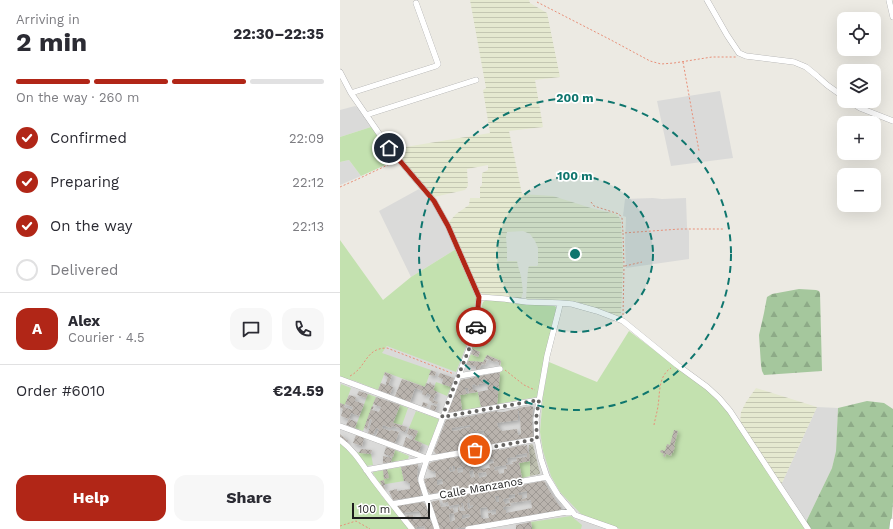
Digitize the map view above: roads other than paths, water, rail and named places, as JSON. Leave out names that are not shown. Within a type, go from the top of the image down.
[{"type":"street","points":[[707,0],[739,53],[746,56],[794,62],[806,67],[837,92]]},
{"type":"street","points":[[889,0],[893,17]]},
{"type":"street","points":[[352,93],[436,66],[438,64],[416,3]]},
{"type":"street","points":[[340,72],[366,115],[389,148],[434,201],[448,226],[479,297],[476,325],[469,349],[442,417],[421,478],[437,529]]},
{"type":"street","points":[[366,115],[476,80]]},
{"type":"street","points":[[860,108],[893,121]]},
{"type":"street","points":[[479,297],[527,302],[560,303],[578,306],[597,311],[623,321],[631,326],[677,365],[707,387],[730,410],[808,529]]},
{"type":"street","points":[[560,303],[560,309],[547,356],[536,419],[537,439],[541,460],[547,476],[558,495],[574,513],[616,529]]},
{"type":"street","points":[[459,376],[500,369]]},
{"type":"street","points":[[340,380],[442,417],[539,400]]},
{"type":"street","points":[[340,426],[427,458]]},
{"type":"street","points":[[366,470],[537,439]]},
{"type":"street","points":[[340,440],[359,459],[412,529]]},
{"type":"street","name":"Calle Manzanos","points":[[392,504],[547,476]]},
{"type":"street","points":[[468,529],[574,513]]},
{"type":"street","points":[[892,529],[893,522]]}]
